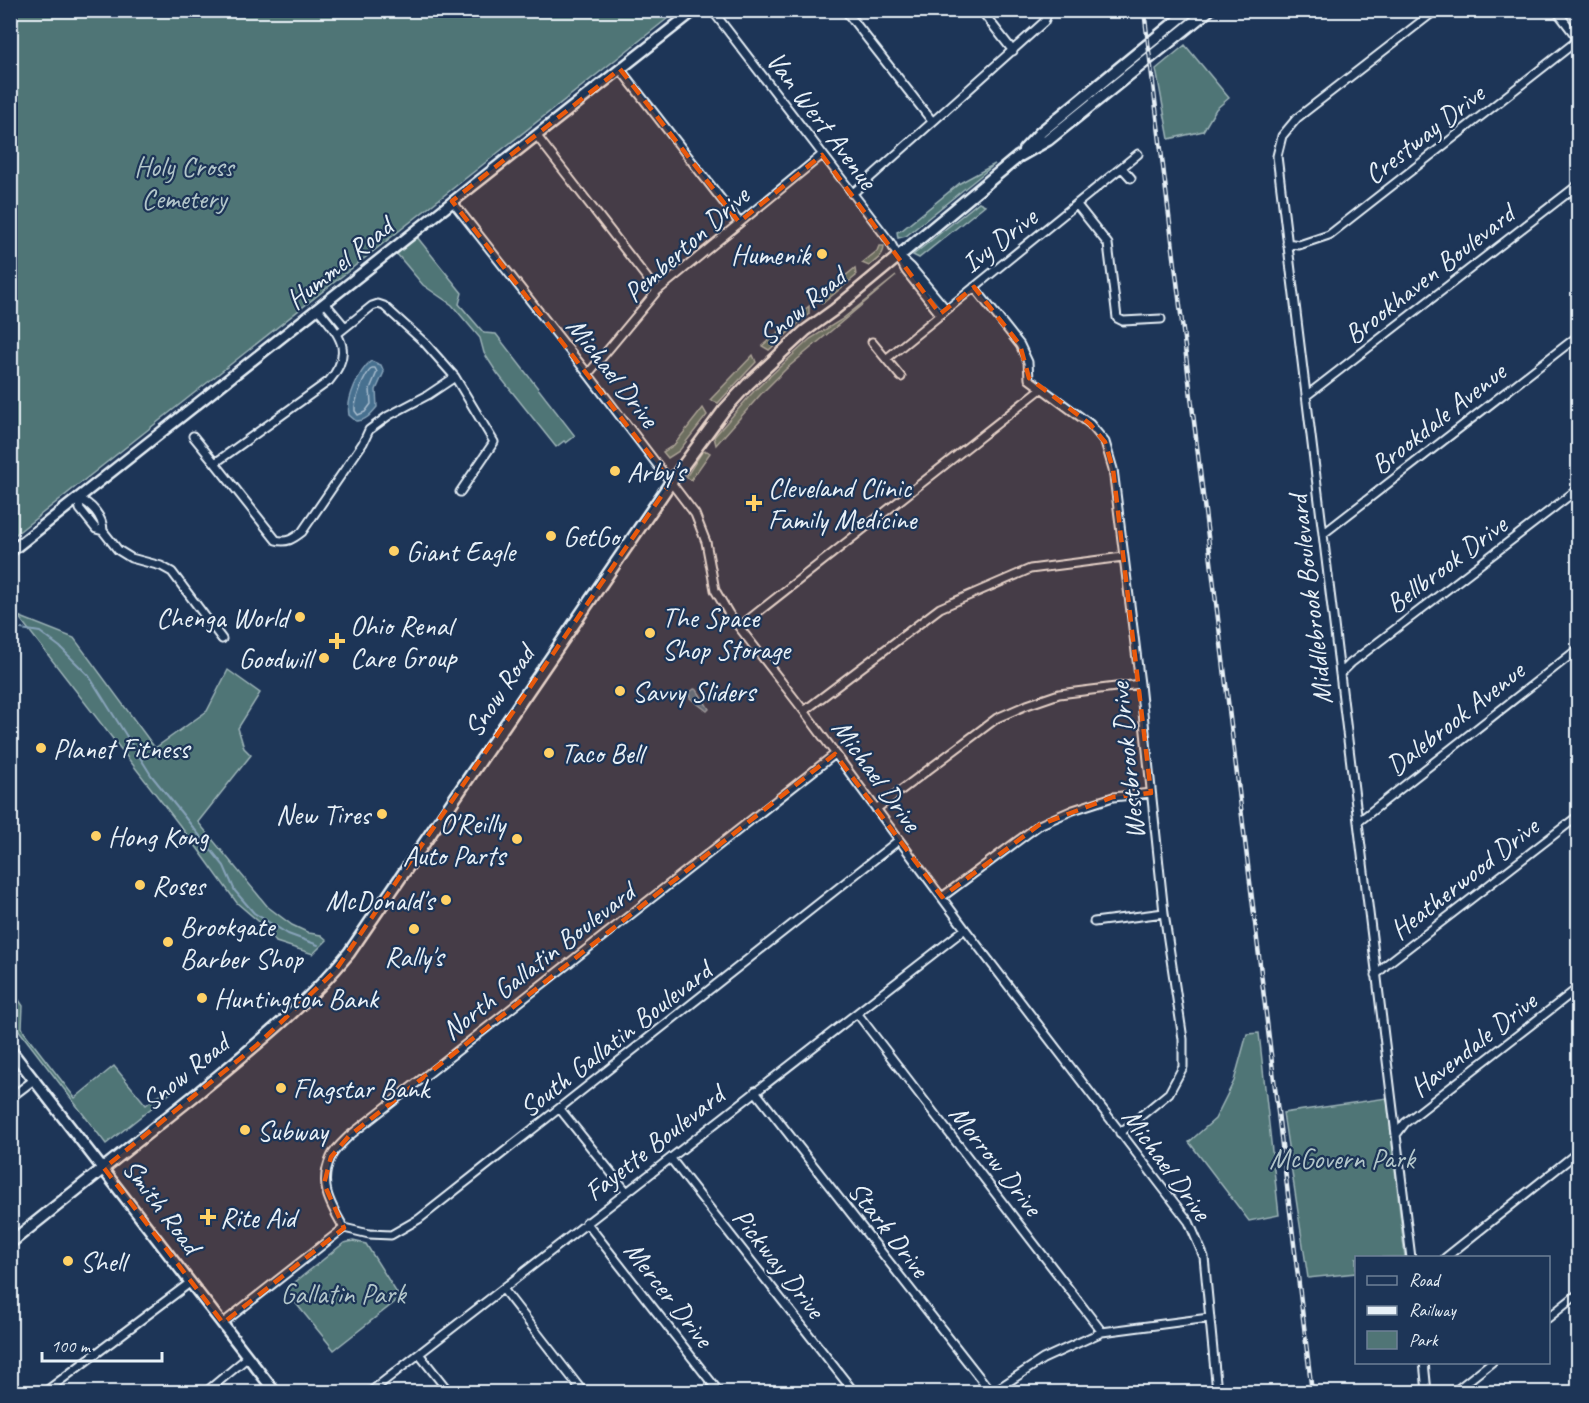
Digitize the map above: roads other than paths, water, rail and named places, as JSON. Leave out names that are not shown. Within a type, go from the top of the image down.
[{"type":"main road","name":"Snow Road","points":[[10,1243],[257,1045],[304,1003],[335,971],[671,482],[724,410],[748,384],[805,331],[834,310],[1018,157],[1041,132],[1190,10]]},
{"type":"main road","name":"Snow Road","points":[[1018,157],[1048,140],[1209,10]]},
{"type":"street","name":"Hummel Road","points":[[10,552],[695,10]]},
{"type":"street","name":"Van Wert Avenue","points":[[712,10],[898,255],[946,309]]},
{"type":"street","points":[[845,10],[933,121]]},
{"type":"street","points":[[981,10],[1013,51]]},
{"type":"street","points":[[852,194],[1044,22],[1048,10]]},
{"type":"street","name":"Middlebrook Boulevard","points":[[1411,1256],[1277,156],[1281,136],[1297,118],[1436,10]]},
{"type":"street","name":"Crestway Drive","points":[[1287,243],[1299,245],[1329,235],[1578,40],[1556,10]]},
{"type":"street","points":[[620,69],[739,222]]},
{"type":"street","points":[[536,135],[657,291]]},
{"type":"street","name":"Ivy Drive","points":[[886,359],[1138,154]]},
{"type":"street","name":"Pemberton Drive","points":[[588,374],[657,291],[822,155]]},
{"type":"street","points":[[1122,168],[1131,178]]},
{"type":"street","name":"Brookhaven Boulevard","points":[[1306,396],[1578,185]]},
{"type":"street","name":"Michael Drive","points":[[452,201],[695,514],[706,542],[716,590],[739,627],[965,929],[1189,1222],[1204,1257],[1217,1392]]},
{"type":"street","points":[[1077,205],[1108,244],[1117,318],[1123,321],[1161,319]]},
{"type":"street","name":"Van Wert Avenue","points":[[898,255],[906,271],[940,314]]},
{"type":"street","points":[[739,627],[1041,389],[1029,379],[1028,362],[1020,345],[974,287]]},
{"type":"street","points":[[337,334],[372,306],[378,304],[384,306],[425,343],[455,377],[494,442],[460,492]]},
{"type":"street","points":[[321,306],[345,327]]},
{"type":"street","points":[[215,464],[329,381],[338,371],[343,351],[342,344],[321,306]]},
{"type":"street","name":"Brookdale Avenue","points":[[1323,534],[1578,336]]},
{"type":"street","points":[[872,342],[901,377]]},
{"type":"street","points":[[193,436],[276,540],[282,542],[291,540],[302,532],[319,509],[363,443],[369,430],[388,416],[428,395],[455,377]]},
{"type":"street","name":"Westbrook Drive","points":[[1041,389],[1090,424],[1105,442],[1113,469],[1140,684],[1164,913],[1183,1039],[1183,1067],[1169,1093],[1120,1133]]},
{"type":"street","name":"Bellbrook Drive","points":[[1340,674],[1351,663],[1578,489]]},
{"type":"street","points":[[78,498],[88,503],[98,516],[103,523],[103,531],[113,545],[128,556],[161,566],[172,572],[222,639]]},
{"type":"street","points":[[804,711],[940,608],[1030,569],[1123,557]]},
{"type":"street","name":"Dalebrook Avenue","points":[[1358,822],[1578,649]]},
{"type":"street","points":[[876,809],[997,718],[1059,694],[1140,684]]},
{"type":"street","name":"North Gallatin Boulevard","points":[[344,1228],[331,1206],[324,1184],[331,1156],[349,1136],[835,754]]},
{"type":"street","points":[[942,897],[1039,825],[1073,810],[1113,797],[1151,793]]},
{"type":"street","name":"Heatherwood Drive","points":[[1376,975],[1387,964],[1578,816]]},
{"type":"street","name":"South Gallatin Boulevard","points":[[344,1228],[369,1234],[391,1235],[419,1219],[899,840]]},
{"type":"street","points":[[1094,922],[1164,913]]},
{"type":"street","name":"Fayette Boulevard","points":[[370,1392],[965,929]]},
{"type":"street","name":"Havendale Drive","points":[[1396,1134],[1405,1123],[1578,988]]},
{"type":"street","name":"Morrow Drive","points":[[857,1014],[1102,1332]]},
{"type":"street","name":"Smith Road","points":[[10,1049],[275,1392]]},
{"type":"street","points":[[10,1098],[35,1079]]},
{"type":"street","name":"Stark Drive","points":[[755,1091],[992,1392]]},
{"type":"street","points":[[560,1109],[626,1191]]},
{"type":"street","points":[[1446,1256],[1578,1152]]},
{"type":"street","name":"Pickway Drive","points":[[671,1159],[854,1392]]},
{"type":"street","name":"Mercer Drive","points":[[586,1222],[719,1392]]},
{"type":"street","points":[[223,1323],[344,1228]]},
{"type":"street","points":[[45,1392],[191,1282]]},
{"type":"street","points":[[502,1289],[583,1392]]},
{"type":"street","points":[[1550,1315],[1578,1294]]},
{"type":"street","points":[[992,1392],[1043,1359],[1102,1332],[1209,1318]]},
{"type":"street","points":[[419,1354],[449,1392]]},
{"type":"street","points":[[206,1392],[248,1356]]},
{"type":"street","points":[[1424,1364],[1427,1392]]},
{"type":"street","points":[[1454,1392],[1489,1364]]},
{"type":"water","points":[[371,361],[381,365],[384,372],[376,390],[377,407],[370,415],[356,421],[349,415],[349,401],[358,378]]},
{"type":"water","points":[[694,689],[709,709],[707,711],[690,698],[689,693]]},
{"type":"waterway","points":[[21,629],[40,632],[60,647],[89,676],[151,775],[224,866],[235,891],[254,913],[288,934],[318,945]]},
{"type":"railway","points":[[1144,10],[1312,1392]]},
{"type":"place","name":"Humenik","points":[[822,254]]},
{"type":"place","name":"Arby's","points":[[615,471]]},
{"type":"place","name":"Cleveland Clinic Family Medicine","points":[[754,503]]},
{"type":"place","name":"GetGo","points":[[551,536]]},
{"type":"place","name":"Giant Eagle","points":[[394,551]]},
{"type":"place","name":"Chenga World","points":[[300,617]]},
{"type":"place","name":"The Space Shop Storage","points":[[650,633]]},
{"type":"place","name":"Ohio Renal Care Group","points":[[337,641]]},
{"type":"place","name":"Goodwill","points":[[324,658]]},
{"type":"place","name":"Savvy Sliders","points":[[620,691]]},
{"type":"place","name":"Planet Fitness","points":[[41,748]]},
{"type":"place","name":"Taco Bell","points":[[549,753]]},
{"type":"place","name":"New Tires","points":[[382,814]]},
{"type":"place","name":"Hong Kong","points":[[96,836]]},
{"type":"place","name":"O'Reilly Auto Parts","points":[[517,839]]},
{"type":"place","name":"Roses","points":[[140,885]]},
{"type":"place","name":"McDonald's","points":[[446,900]]},
{"type":"place","name":"Rally's","points":[[414,929]]},
{"type":"place","name":"Brookgate Barber Shop","points":[[168,942]]},
{"type":"place","name":"Huntington Bank","points":[[202,998]]},
{"type":"place","name":"Flagstar Bank","points":[[281,1088]]},
{"type":"place","name":"Subway","points":[[245,1130]]},
{"type":"place","name":"Rite Aid","points":[[208,1217]]},
{"type":"place","name":"Shell","points":[[68,1261]]},
{"type":"park label","name":"Holy Cross Cemetery","points":[[184,182]]},
{"type":"park label","name":"McGovern Park","points":[[1342,1158]]},
{"type":"park label","name":"Gallatin Park","points":[[343,1293]]}]
